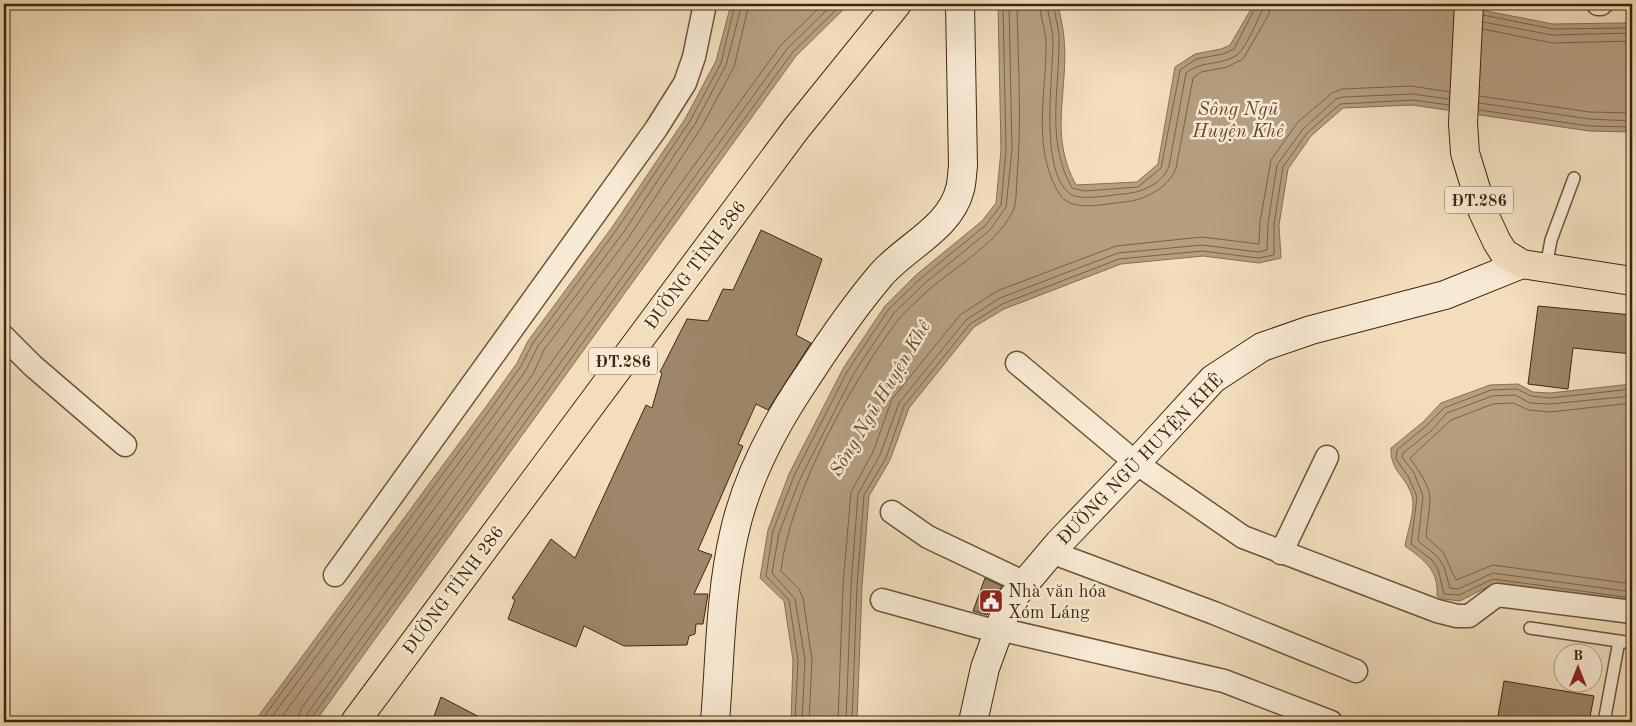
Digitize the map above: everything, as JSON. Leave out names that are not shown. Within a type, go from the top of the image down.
[{"type":"main road","name":"ĐƯỜNG TỈNH 286","points":[[355,722],[796,129],[897,4]]},
{"type":"main road","name":"ĐT.286","points":[[1469,4],[1462,122],[1465,153],[1489,228],[1504,253],[1534,266],[1632,281]]},
{"type":"street","points":[[334,576],[656,129],[685,83],[694,57],[705,4]]},
{"type":"street","points":[[715,722],[725,598],[733,535],[760,459],[806,379],[855,309],[887,269],[946,217],[960,188],[963,166],[960,4]]},
{"type":"street","name":"ĐƯỜNG NGŨ HUYỆN KHÊ","points":[[973,722],[985,668],[1009,602],[1051,552],[1213,379],[1262,347],[1311,330],[1445,295],[1534,266]]},
{"type":"street","points":[[4,337],[34,366],[125,445]]},
{"type":"street","points":[[1018,363],[1136,463],[1243,537],[1281,553],[1437,611],[1457,616],[1469,616],[1496,595],[1632,612]]},
{"type":"street","points":[[1281,553],[1327,457]]},
{"type":"street","points":[[892,512],[928,537],[1025,584]]},
{"type":"street","points":[[1051,552],[1214,613],[1356,671]]},
{"type":"street","points":[[882,600],[999,631],[1224,681],[1331,722]]},
{"type":"lane","points":[[1534,266],[1551,240],[1574,178]]},
{"type":"lane","points":[[1530,628],[1632,643]]},
{"type":"lane","points":[[1604,722],[1619,641]]},
{"type":"water","points":[[731,4],[849,4],[796,56],[315,722],[254,722],[488,404],[517,363],[528,341],[613,226],[685,119],[716,61]]},
{"type":"water","name":"Sông Ngũ Huyện Khê","points":[[998,4],[1058,4],[1064,34],[1065,57],[1061,130],[1063,148],[1076,185],[1137,182],[1158,164],[1175,67],[1195,54],[1221,49],[1230,45],[1254,4],[1450,4],[1553,24],[1625,23],[1632,21],[1632,132],[1589,131],[1412,105],[1343,108],[1311,136],[1288,169],[1279,225],[1281,258],[1259,263],[1203,256],[1121,264],[1004,309],[974,327],[909,408],[890,460],[869,496],[862,586],[857,722],[791,722],[793,660],[784,601],[760,578],[768,530],[789,474],[844,367],[885,306],[916,275],[982,221],[996,203],[1001,150]]},
{"type":"water","points":[[1518,384],[1533,392],[1550,393],[1632,384],[1632,603],[1493,584],[1460,601],[1443,599],[1437,596],[1436,579],[1429,566],[1405,546],[1413,502],[1406,483],[1393,462],[1391,448],[1423,422],[1441,403],[1490,385]]},
{"type":"building","points":[[761,230],[822,259],[796,335],[811,343],[768,410],[756,404],[738,444],[743,446],[698,550],[712,555],[694,594],[708,594],[703,624],[696,624],[695,634],[689,636],[687,645],[624,646],[584,626],[576,647],[508,619],[515,600],[512,598],[551,539],[575,558],[646,405],[652,408],[662,373],[660,372],[687,319],[708,321],[723,289],[733,290]]},
{"type":"building","points":[[1538,306],[1632,315],[1632,354],[1573,348],[1568,389],[1528,384]]},
{"type":"building","points":[[985,578],[1002,586],[994,596],[987,615],[973,611]]},
{"type":"building","points":[[1504,681],[1554,689],[1554,694],[1594,696],[1589,722],[1497,722]]},
{"type":"building","points":[[441,697],[489,722],[432,722]]},
{"type":"place","name":"Nhà văn hóa Xóm Láng","points":[[991,601]]}]
